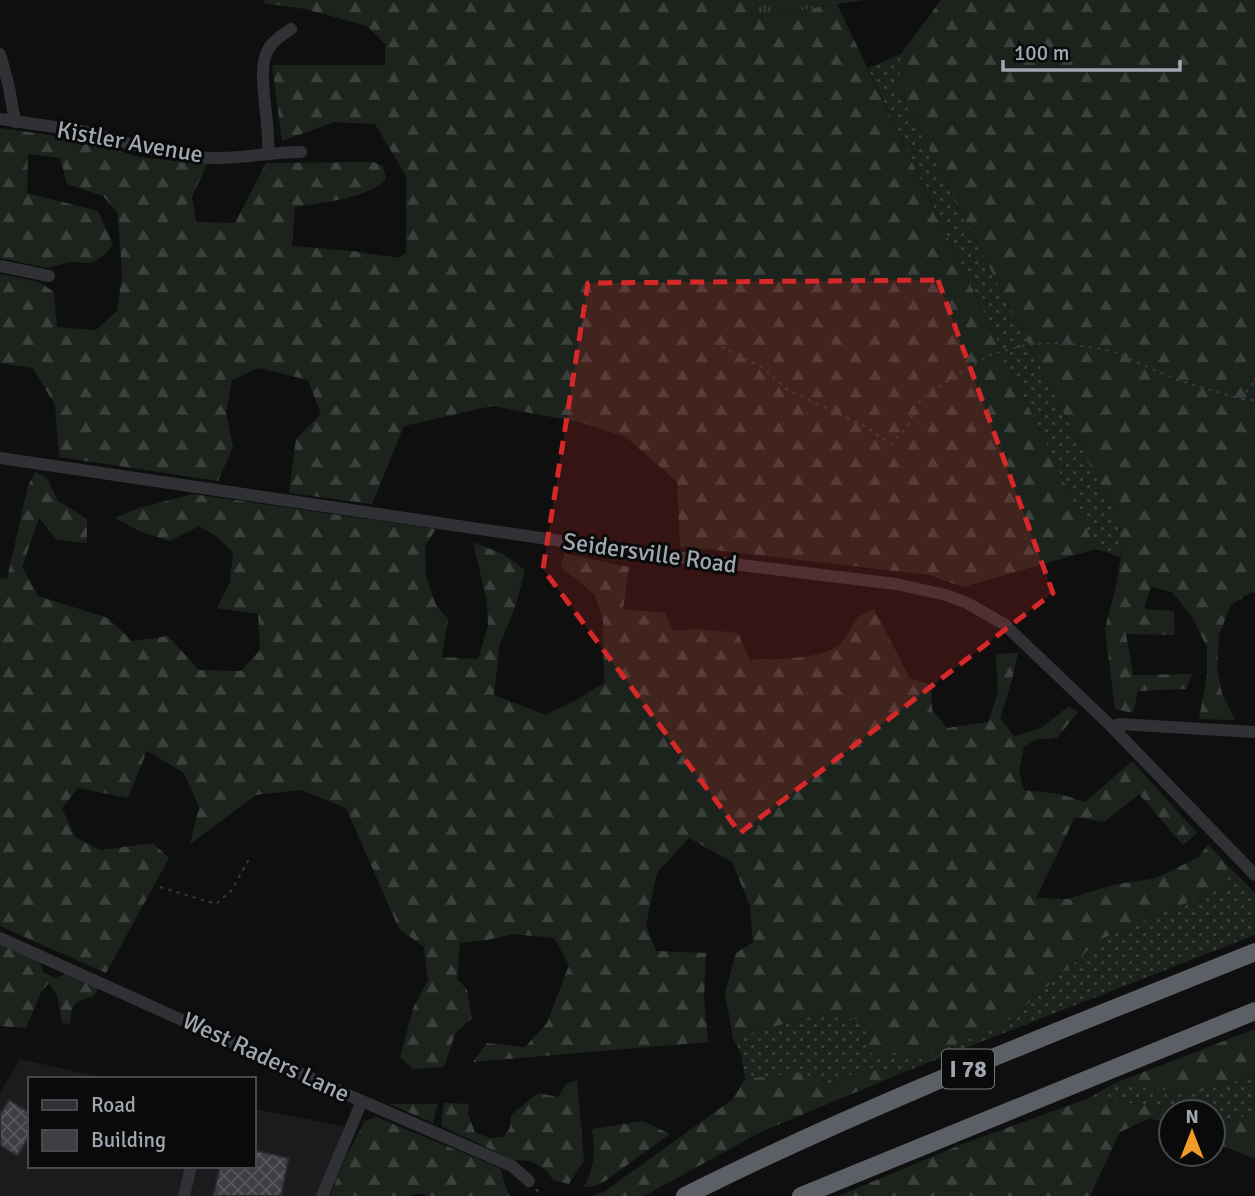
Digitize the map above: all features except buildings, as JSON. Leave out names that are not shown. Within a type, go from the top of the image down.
[{"type":"highway","name":"I 78","points":[[685,1196],[759,1159],[1024,1045],[1255,952]]},
{"type":"highway","name":"I 78","points":[[801,1196],[1255,1011]]},
{"type":"street","points":[[268,152],[270,137],[263,62],[274,41],[290,29]]},
{"type":"street","points":[[0,54],[15,121]]},
{"type":"street","name":"Kistler Avenue","points":[[0,119],[90,133],[127,144],[197,157],[301,152]]},
{"type":"street","points":[[0,266],[49,276]]},
{"type":"street","name":"Seidersville Road","points":[[0,458],[644,553],[871,580],[946,595],[987,613],[1004,624],[1112,727],[1255,875]]},
{"type":"street","points":[[1112,727],[1119,724],[1255,732]]},
{"type":"street","name":"West Raders Lane","points":[[0,938],[512,1166],[529,1181]]},
{"type":"street","points":[[322,1196],[362,1101]]},
{"type":"street","points":[[184,1196],[191,1168]]},
{"type":"path","points":[[715,343],[762,367],[786,389],[866,427],[891,444],[907,427],[919,402],[938,387],[987,356],[1028,344],[1064,343],[1112,351],[1177,380],[1241,399],[1255,400]]},
{"type":"path","points":[[1241,399],[1255,381]]},
{"type":"path","points":[[160,887],[216,904],[231,891],[250,859]]},
{"type":"highlighted area","points":[[938,280],[1053,593],[740,833],[543,569],[588,283]]},
{"type":"shaded area","points":[[20,1059],[100,1077],[28,1077],[28,1168],[256,1168],[256,1109],[344,1126],[347,1155],[330,1196],[0,1196],[0,1092]]},
{"type":"green space","points":[[266,0],[757,0],[758,17],[837,4],[1096,549],[963,587],[929,575],[680,546],[677,482],[626,437],[579,422],[492,406],[404,426],[372,504],[289,493],[296,439],[321,414],[308,380],[259,368],[232,380],[226,412],[233,447],[218,481],[59,457],[55,405],[33,368],[0,363],[0,274],[39,282],[54,292],[57,327],[96,330],[117,311],[122,275],[118,213],[103,196],[67,184],[60,158],[28,154],[27,193],[98,211],[113,244],[105,255],[91,263],[69,262],[47,268],[0,258],[0,128],[78,139],[139,157],[207,164],[192,197],[196,222],[235,223],[266,163],[373,162],[383,166],[386,179],[369,191],[344,199],[295,207],[292,246],[398,258],[406,253],[406,176],[375,124],[334,122],[282,141],[272,65],[385,65],[385,44],[367,26],[305,9],[262,3]]},
{"type":"green space","points":[[757,0],[863,0],[758,17]]},
{"type":"green space","points":[[941,0],[1255,0],[1255,593],[1252,592],[1231,605],[1219,635],[1217,669],[1222,693],[1235,720],[1199,719],[1207,675],[1207,647],[1191,615],[1172,592],[1151,587],[1144,609],[1174,611],[1175,635],[1126,634],[1133,675],[1192,674],[1186,689],[1138,691],[1133,713],[1115,709],[1105,628],[1121,557],[1119,521],[899,91],[901,54]]},
{"type":"green space","points":[[901,54],[899,91],[1119,521],[1121,557],[1096,549],[868,68]]},
{"type":"green space","points":[[35,472],[47,478],[58,501],[87,519],[87,543],[57,540],[39,518],[22,567],[38,596],[108,618],[132,641],[168,636],[199,670],[241,671],[260,650],[258,614],[217,608],[230,582],[233,552],[216,536],[199,526],[170,541],[141,532],[115,518],[139,508],[193,494],[436,529],[425,546],[426,576],[436,605],[448,619],[442,657],[478,659],[488,626],[487,602],[473,542],[503,554],[525,570],[516,605],[500,644],[494,695],[546,715],[604,683],[603,622],[595,595],[560,566],[565,554],[629,567],[623,609],[666,613],[672,631],[698,629],[738,633],[750,660],[798,658],[834,649],[858,619],[874,609],[910,678],[931,685],[932,710],[947,728],[988,722],[998,693],[996,654],[1018,653],[1000,718],[1014,736],[1041,728],[1069,706],[1078,712],[1057,738],[1037,739],[1024,747],[1019,771],[1024,790],[1060,794],[1085,802],[1132,761],[1197,833],[1183,845],[1139,794],[1104,822],[1075,817],[1036,898],[1068,899],[1112,885],[1156,878],[1199,857],[1208,844],[1229,867],[1227,886],[1101,939],[1002,1026],[929,1055],[872,1055],[862,1020],[817,1015],[733,1038],[725,993],[736,953],[753,942],[750,906],[732,862],[689,838],[657,873],[646,925],[656,951],[706,953],[704,998],[708,1042],[473,1062],[487,1043],[525,1047],[547,1023],[569,965],[554,938],[513,934],[460,943],[457,979],[467,989],[472,1018],[455,1034],[444,1067],[413,1069],[400,1057],[414,1006],[428,981],[424,947],[399,929],[346,808],[301,790],[256,795],[190,844],[199,807],[184,773],[147,751],[128,798],[78,788],[62,808],[75,837],[100,850],[153,843],[169,858],[106,973],[0,926],[0,578],[7,579],[28,486]]},
{"type":"green space","points":[[1229,867],[1255,893],[1255,935],[904,1072],[861,1067],[830,1090],[803,1073],[745,1079],[741,1054],[733,1038],[817,1015],[862,1020],[1002,1026],[1101,939],[1227,886]]},
{"type":"green space","points":[[0,942],[39,959],[43,972],[55,978],[68,973],[98,988],[94,996],[75,1004],[70,1024],[62,1023],[57,995],[49,983],[41,992],[26,1028],[0,1026]]},
{"type":"green space","points":[[1255,1029],[1255,1072],[1233,1082],[1193,1094],[1115,1083]]},
{"type":"green space","points":[[861,1067],[904,1072],[761,1132],[644,1196],[591,1196],[604,1192],[733,1099],[745,1079],[803,1072],[830,1090]]},
{"type":"green space","points":[[1255,1072],[1255,1112],[1227,1123],[1227,1098],[1157,1098],[1157,1106],[1087,1099],[1115,1083],[1193,1094]]},
{"type":"green space","points":[[577,1080],[584,1160],[569,1184],[553,1180],[547,1171],[531,1161],[514,1160],[441,1126],[444,1103],[469,1104],[468,1114],[475,1132],[490,1138],[503,1137],[510,1128],[511,1115],[538,1093],[558,1097],[566,1084]]},
{"type":"green space","points":[[1087,1099],[1157,1106],[1157,1120],[1150,1118],[1120,1132],[1090,1196],[838,1196],[965,1143]]},
{"type":"green space","points":[[389,1104],[438,1104],[433,1123]]},
{"type":"green space","points":[[1255,1112],[1255,1159],[1227,1148],[1227,1123]]},
{"type":"green space","points":[[376,1117],[500,1168],[509,1196],[426,1196],[423,1193],[409,1196],[330,1196],[365,1121]]},
{"type":"green space","points":[[643,1121],[670,1134],[605,1181],[584,1187],[593,1159],[592,1129]]}]
